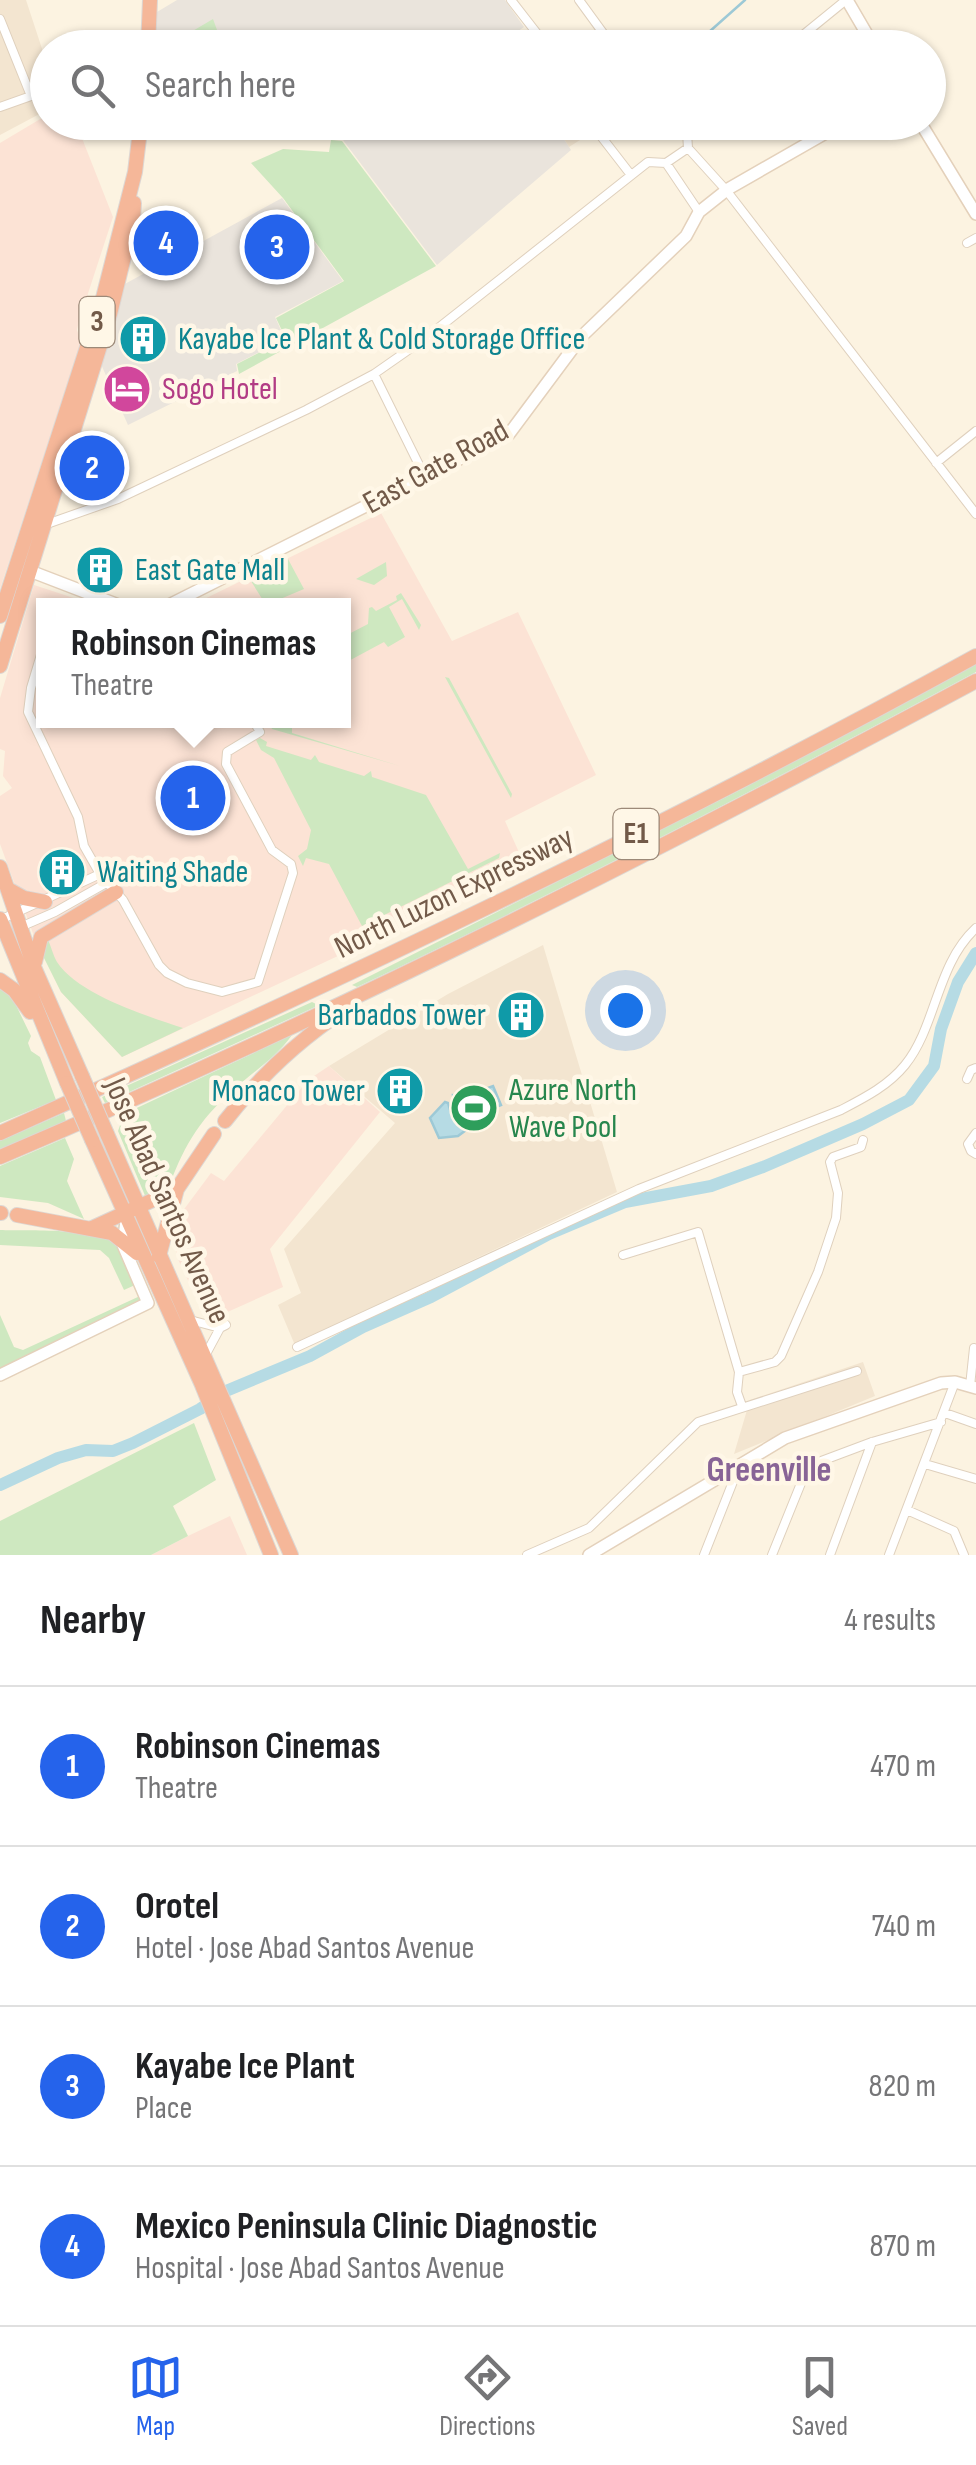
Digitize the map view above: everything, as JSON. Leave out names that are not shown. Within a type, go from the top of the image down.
[{"type":"highway","points":[[149,30],[150,0]]},
{"type":"highway","name":"3","points":[[0,616],[73,412],[133,220],[139,140]]},
{"type":"highway","name":"3","points":[[0,666],[58,478],[73,412]]},
{"type":"highway","points":[[0,640],[8,591],[58,478]]},
{"type":"highway","name":"North Luzon Expressway","points":[[0,1133],[289,1004],[508,898],[976,656]]},
{"type":"highway","name":"North Luzon Expressway","points":[[0,1157],[406,972],[629,863],[976,681]]},
{"type":"highway","name":"Jose Abad Santos Avenue","points":[[0,867],[34,967],[138,1207],[151,1258],[290,1555]]},
{"type":"highway","points":[[34,967],[41,937],[112,887]]},
{"type":"highway","points":[[8,890],[45,902]]},
{"type":"highway","name":"Jose Abad Santos Avenue","points":[[1,925],[124,1218],[190,1320],[205,1356],[208,1383]]},
{"type":"highway","points":[[224,1121],[252,1086],[304,1038],[406,972]]},
{"type":"highway","points":[[0,980],[21,998],[50,1044]]},
{"type":"highway","points":[[18,1215],[96,1230],[151,1258],[178,1189],[214,1134]]},
{"type":"highway","points":[[96,1230],[178,1189]]},
{"type":"highway","name":"Jose Abad Santos Avenue","points":[[224,1421],[271,1555]]},
{"type":"street","points":[[511,0],[533,30]]},
{"type":"street","points":[[579,0],[601,30]]},
{"type":"street","points":[[810,30],[847,0],[864,30]]},
{"type":"street","points":[[0,19],[30,96],[0,107]]},
{"type":"street","points":[[0,55],[12,50]]},
{"type":"street","points":[[604,140],[631,175]]},
{"type":"street","points":[[687,140],[688,148],[726,190],[976,514]]},
{"type":"street","name":"East Gate Road","points":[[195,598],[509,434],[582,336],[686,236],[699,212],[726,190],[813,140]]},
{"type":"street","points":[[931,140],[976,214]]},
{"type":"street","points":[[44,526],[118,499],[374,374],[427,337],[648,162],[666,163],[688,148]]},
{"type":"street","points":[[666,163],[699,212]]},
{"type":"street","points":[[374,374],[426,477]]},
{"type":"street","points":[[936,463],[976,431]]},
{"type":"street","points":[[30,571],[100,598]]},
{"type":"street","points":[[36,671],[28,712],[78,817],[84,846],[100,874],[112,887],[158,964],[188,983],[222,992],[258,982],[292,873],[291,864],[272,850],[226,764],[227,752],[260,732],[258,728]]},
{"type":"street","points":[[18,921],[45,902],[100,874]]},
{"type":"street","points":[[1,925],[56,912],[112,887]]},
{"type":"street","points":[[297,1347],[638,1189],[867,1097],[889,1082],[913,1052],[947,970],[976,928]]},
{"type":"street","points":[[966,1079],[976,1068]]},
{"type":"street","points":[[961,1133],[973,1136],[968,1148],[976,1154]]},
{"type":"street","points":[[739,1372],[775,1362],[785,1349],[836,1218],[838,1193],[830,1162],[861,1146],[863,1140]]},
{"type":"street","points":[[0,1375],[148,1303],[122,1241],[124,1218]]},
{"type":"street","points":[[622,1255],[698,1232],[739,1372],[737,1392],[742,1406]]},
{"type":"street","points":[[190,1320],[223,1327],[205,1356]]},
{"type":"street","points":[[589,1528],[596,1552],[786,1438],[942,1383],[973,1387],[974,1348]]},
{"type":"street","points":[[527,1555],[589,1528],[690,1428],[708,1417],[857,1372]]},
{"type":"street","points":[[889,1555],[955,1382]]},
{"type":"street","points":[[772,1555],[808,1466],[943,1418],[976,1424]]},
{"type":"street","points":[[830,1555],[872,1442]]},
{"type":"street","points":[[704,1555],[740,1464]]},
{"type":"street","points":[[926,1464],[976,1479]]},
{"type":"street","points":[[906,1510],[954,1530],[964,1555]]},
{"type":"shaded area","points":[[0,0],[26,0],[36,30],[30,30],[30,119],[0,135]]},
{"type":"shaded area","points":[[177,0],[505,0],[524,27],[156,30],[157,12]]},
{"type":"shaded area","points":[[30,125],[30,140],[83,140],[113,217],[79,321],[81,342],[0,589],[0,143]]},
{"type":"shaded area","points":[[343,140],[565,140],[571,150],[437,265]]},
{"type":"shaded area","points":[[282,198],[343,281],[275,317],[285,339],[236,364],[237,371],[128,425],[100,362],[123,285]]},
{"type":"shaded area","points":[[108,450],[122,479],[93,494],[78,465]]},
{"type":"shaded area","points":[[381,513],[452,641],[518,612],[596,775],[505,821],[526,868],[122,1057],[61,992],[34,936],[0,844],[0,796],[12,788],[3,776],[0,698],[34,585],[74,598],[36,598],[36,728],[351,728],[351,598],[206,598]]},
{"type":"shaded area","points":[[543,945],[617,1192],[430,1280],[297,1350],[278,1305],[301,1293],[284,1249],[395,1123],[329,1066],[448,994]]},
{"type":"shaded area","points":[[329,1066],[380,1112],[270,1249],[283,1287],[214,1318],[205,1316],[176,1255],[182,1212],[211,1173],[224,1181],[308,1080]]},
{"type":"shaded area","points":[[863,1362],[875,1396],[734,1454],[750,1400]]},
{"type":"shaded area","points":[[230,1516],[247,1555],[151,1555],[188,1536]]},
{"type":"green space","points":[[213,19],[217,30],[194,30]]},
{"type":"green space","points":[[331,140],[342,141],[436,266],[239,374],[237,364],[286,339],[276,318],[344,281],[283,198],[251,163],[283,149],[329,152]]},
{"type":"green space","points":[[288,559],[304,589],[283,598],[262,598],[249,578]]},
{"type":"green space","points":[[386,562],[387,576],[374,585],[356,579]]},
{"type":"green space","points":[[401,593],[421,625],[419,630],[402,599],[389,607],[405,637],[388,647],[384,642],[351,660],[351,633],[368,624],[369,608],[376,611],[397,600]]},
{"type":"green space","points":[[976,664],[976,672],[669,833],[436,950],[357,987],[352,985],[742,789]]},
{"type":"green space","points":[[445,677],[449,678],[511,798]]},
{"type":"green space","points":[[292,728],[292,733],[400,766],[272,729]]},
{"type":"green space","points":[[256,740],[267,742],[266,746],[311,760],[315,755],[319,762],[364,776],[371,771],[372,777],[426,795],[468,869],[500,853],[499,858],[362,926],[329,864],[306,858],[303,866],[298,856],[307,849],[311,830],[274,758],[261,750]]},
{"type":"green space","points":[[48,940],[57,962],[81,985],[115,1003],[183,1028],[122,1057],[61,992],[43,956]]},
{"type":"green space","points":[[0,985],[12,997],[31,1036],[31,1051],[40,1057],[56,1100],[0,1123]]},
{"type":"green space","points":[[312,1002],[315,1007],[105,1103],[102,1097]]},
{"type":"green space","points":[[292,1035],[200,1125],[168,1190],[146,1198],[118,1131],[124,1114]]},
{"type":"green space","points":[[64,1113],[66,1121],[0,1150],[0,1141]]},
{"type":"green space","points":[[65,1138],[74,1159],[67,1181],[84,1219],[48,1203],[0,1197],[0,1166]]},
{"type":"green space","points":[[0,1230],[63,1231],[110,1241],[124,1255],[135,1285],[124,1290],[109,1258],[100,1250],[0,1245]]},
{"type":"green space","points":[[140,1296],[142,1302],[0,1370],[0,1315],[14,1347],[23,1350]]},
{"type":"green space","points":[[194,1423],[216,1480],[173,1506],[188,1536],[151,1555],[0,1555],[0,1521]]},
{"type":"water","name":"Azure North Wave Pool","points":[[493,1086],[501,1105],[481,1113],[468,1129],[455,1110],[453,1095],[466,1096]]},
{"type":"water","points":[[445,1102],[466,1130],[458,1136],[439,1138],[430,1118]]},
{"type":"waterway","points":[[711,30],[745,0]]},
{"type":"waterway","points":[[0,1485],[58,1458],[86,1450],[113,1451],[133,1443],[200,1409],[226,1391],[310,1356],[549,1234],[625,1202],[711,1186],[763,1167],[909,1100],[934,1066],[941,1029],[958,982],[976,953]]},
{"type":"place","name":"Mexico Peninsula Clinic Diagnostic","points":[[166,243]]},
{"type":"place","name":"Kayabe Ice Plant","points":[[277,247]]},
{"type":"place","name":"Kayabe Ice Plant & Cold Storage Office","points":[[143,339]]},
{"type":"place","name":"Sogo Hotel","points":[[127,389]]},
{"type":"place","name":"Orotel","points":[[92,468]]},
{"type":"place","name":"East Gate Mall","points":[[100,570]]},
{"type":"place","name":"Robinson Cinemas","points":[[193,798]]},
{"type":"place","name":"Waiting Shade","points":[[62,872]]},
{"type":"place","name":"Barbados Tower","points":[[521,1015]]},
{"type":"place","name":"Monaco Tower","points":[[400,1091]]},
{"type":"place","name":"Azure North Wave Pool","points":[[474,1108]]},
{"type":"district","name":"Greenville","points":[[769,1470]]}]
